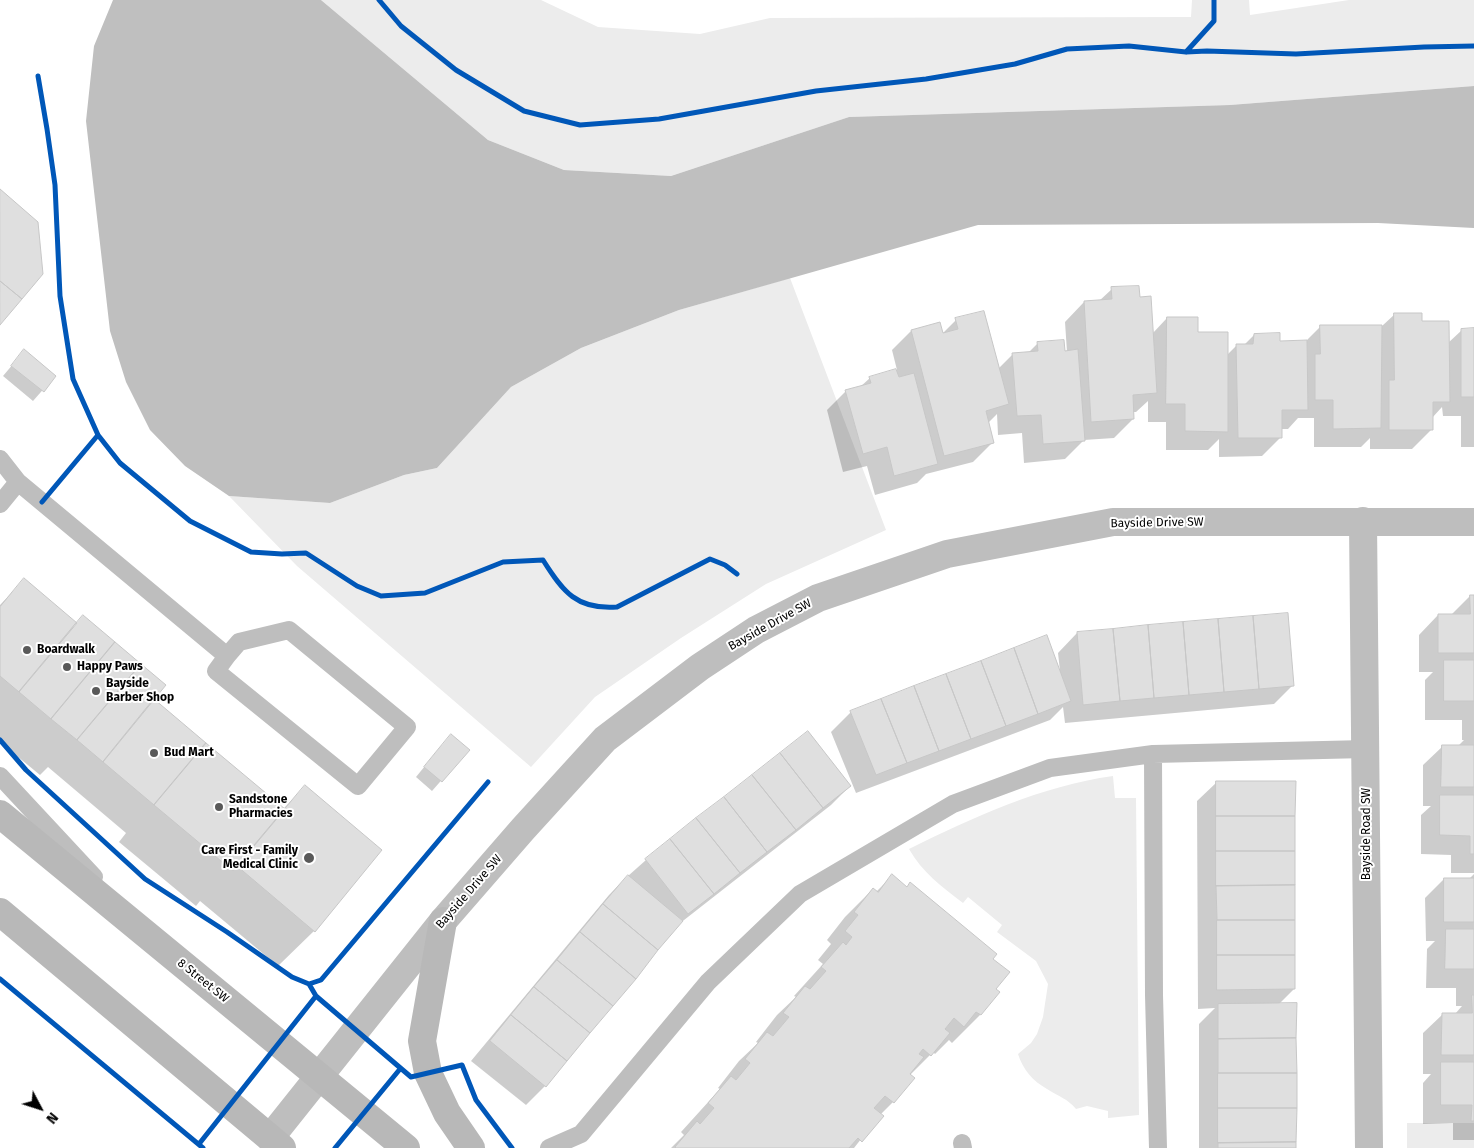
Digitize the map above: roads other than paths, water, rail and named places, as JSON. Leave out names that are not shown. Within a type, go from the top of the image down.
[{"type":"main road","name":"8 Street SW","points":[[0,814],[406,1148]]},
{"type":"main road","points":[[0,912],[276,1143]]},
{"type":"main road","points":[[443,921],[422,1041],[428,1073],[447,1113],[471,1148]]},
{"type":"street","name":"Bayside Road SW","points":[[1363,521],[1369,1148]]},
{"type":"street","name":"Bayside Drive SW","points":[[276,1143],[319,1076],[443,921],[605,739],[708,661],[756,630],[818,598],[948,554],[1113,522],[1474,522]]},
{"type":"lane","points":[[0,459],[18,482],[228,656]]},
{"type":"lane","points":[[0,504],[18,482]]},
{"type":"lane","points":[[289,630],[407,727],[358,786],[216,671],[228,656],[239,642],[289,630]]},
{"type":"lane","points":[[549,1148],[580,1134],[708,982],[800,894],[953,804],[1050,768],[1153,754],[1366,749]]},
{"type":"lane","points":[[1153,754],[1154,985],[1158,1148]]},
{"type":"lane","points":[[0,776],[145,933]]},
{"type":"place","name":"Boardwalk","points":[[27,650]]},
{"type":"place","name":"Happy Paws","points":[[67,667]]},
{"type":"place","name":"Bayside Barber Shop","points":[[96,691]]},
{"type":"place","name":"Bud Mart","points":[[154,753]]},
{"type":"place","name":"Sandstone Pharmacies","points":[[219,807]]},
{"type":"place","name":"Care First - Family Medical Clinic","points":[[309,858]]}]
